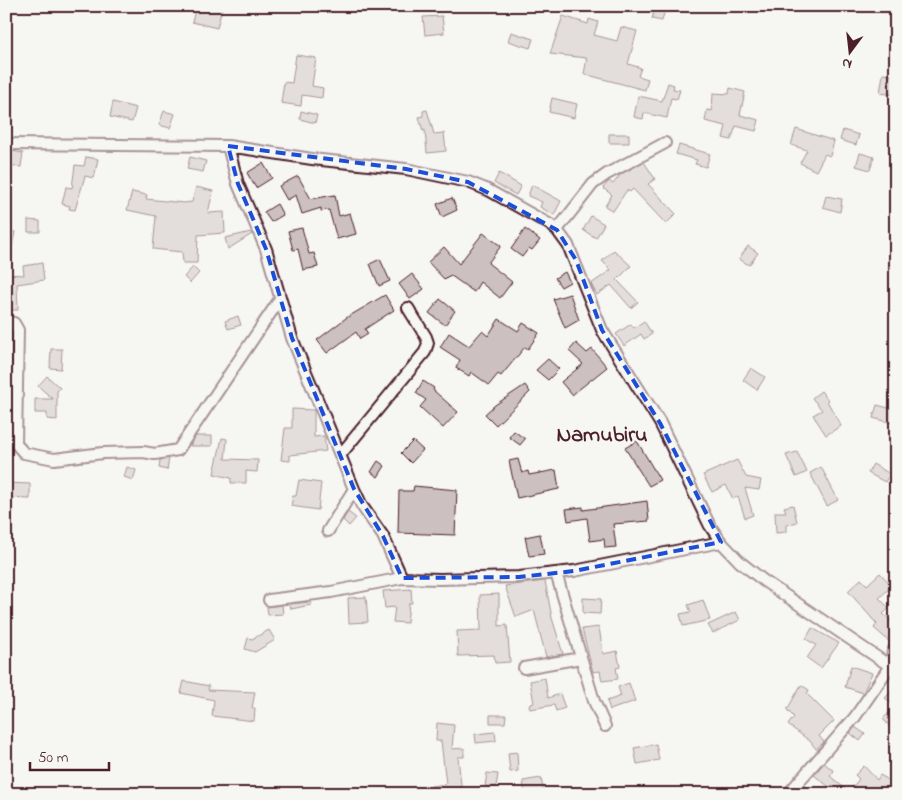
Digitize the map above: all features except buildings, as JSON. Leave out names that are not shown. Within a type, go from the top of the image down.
[{"type":"street","points":[[558,230],[593,184],[607,174],[665,143]]},
{"type":"street","points":[[6,144],[228,146],[312,159],[406,169],[468,182],[488,190],[558,230],[576,260],[602,330],[660,423],[710,526],[721,542],[740,562],[764,581],[893,668]]},
{"type":"street","points":[[228,146],[238,184],[266,250],[292,338],[354,489],[362,506],[383,536],[402,578]]},
{"type":"street","points":[[6,321],[14,323],[18,330],[16,444],[24,453],[54,459],[103,453],[143,452],[155,454],[178,450],[280,299]]},
{"type":"street","points":[[341,454],[425,352],[427,347],[426,337],[408,308]]},
{"type":"street","points":[[328,531],[354,489]]},
{"type":"street","points":[[269,600],[331,592],[402,578],[440,579],[556,573],[721,542]]},
{"type":"street","points":[[556,573],[581,658],[605,726]]},
{"type":"street","points":[[788,794],[855,717],[893,668],[893,651],[896,647]]},
{"type":"street","points":[[524,668],[581,658]]},
{"type":"highlighted area","points":[[228,146],[406,169],[468,182],[557,230],[576,260],[602,330],[660,423],[721,542],[574,571],[519,577],[402,578],[383,536],[354,489],[292,338],[266,249],[238,184]]},
{"type":"district","name":"Namubiru","points":[[602,436]]}]
